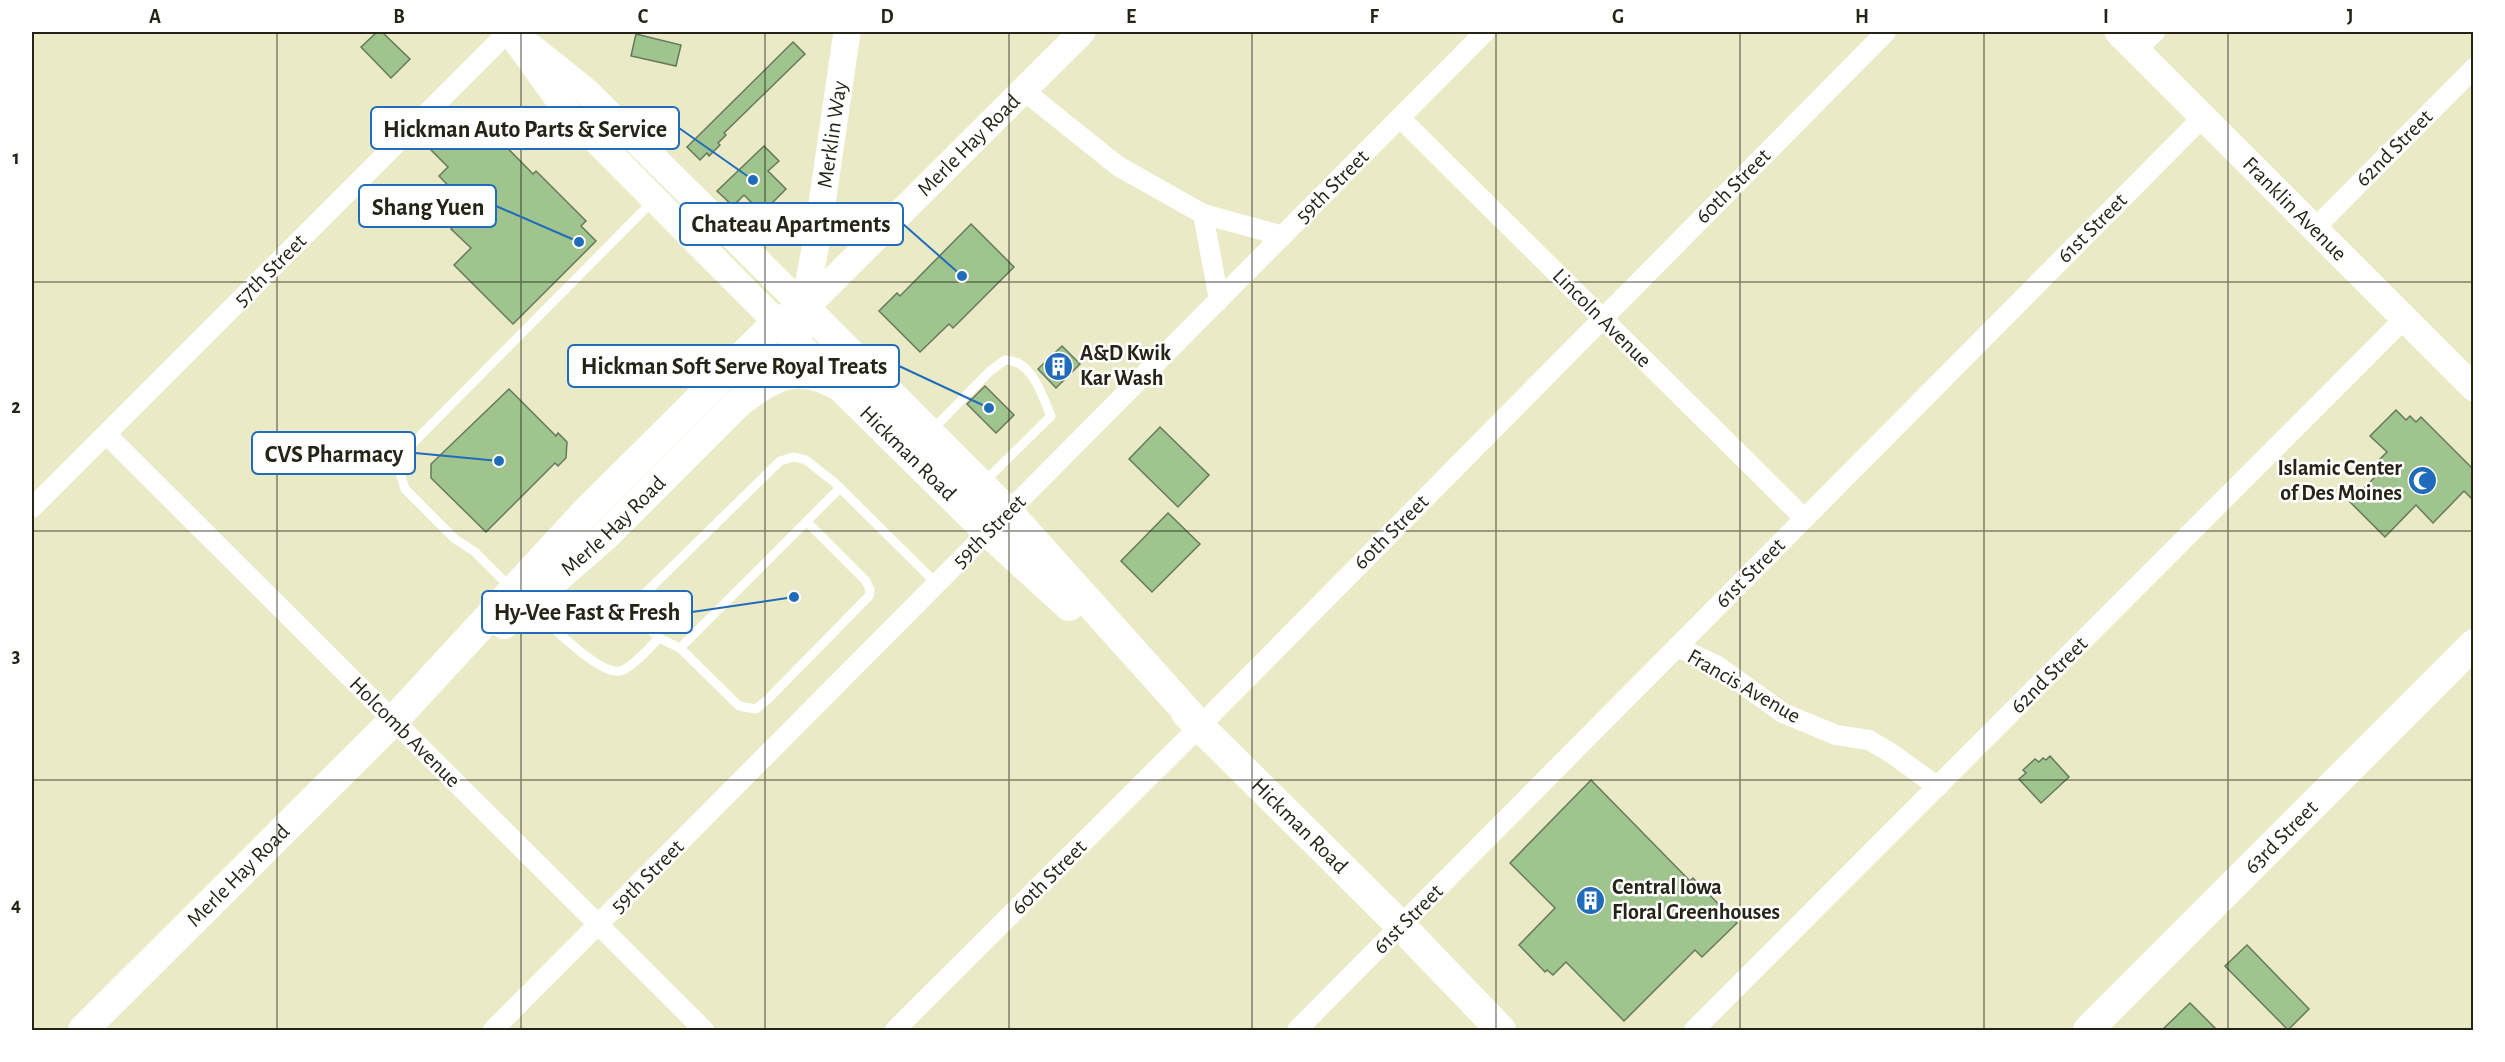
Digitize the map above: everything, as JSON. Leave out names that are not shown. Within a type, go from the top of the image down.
[{"type":"main road","name":"Hickman Road","points":[[510,32],[566,110],[797,345],[841,387],[998,522],[1401,926],[1501,1030]]},
{"type":"main road","name":"Hickman Road","points":[[510,32],[586,91],[930,433],[981,485],[998,522]]},
{"type":"main road","name":"Merklin Way","points":[[805,308],[847,32]]},
{"type":"main road","name":"Merle Hay Road","points":[[83,1030],[520,597],[584,514],[776,323],[805,308],[1082,32]]},
{"type":"main road","name":"Franklin Avenue","points":[[2118,32],[2474,388]]},
{"type":"main road","points":[[797,345],[805,308]]},
{"type":"main road","name":"Merle Hay Road","points":[[520,597],[605,536],[797,345]]},
{"type":"main road","points":[[737,404],[760,386],[777,377],[794,372],[824,376],[841,387]]},
{"type":"main road","name":"63rd Street","points":[[2088,1030],[2474,644]]},
{"type":"main road","name":"Hickman Road","points":[[1401,926],[1517,1030]]},
{"type":"street","name":"57th Street","points":[[32,508],[510,32]]},
{"type":"street","name":"59th Street","points":[[493,1030],[1485,32]]},
{"type":"street","name":"60th Street","points":[[896,1030],[1886,32]]},
{"type":"street","points":[[2136,50],[2155,32]]},
{"type":"street","name":"62nd Street","points":[[2314,229],[2474,68]]},
{"type":"street","points":[[1023,90],[1118,166],[1203,214],[1283,236]]},
{"type":"street","name":"61st Street","points":[[1297,1030],[2203,117]]},
{"type":"street","name":"Lincoln Avenue","points":[[1400,118],[1804,518]]},
{"type":"street","points":[[1203,214],[1219,300]]},
{"type":"street","name":"62nd Street","points":[[1694,1030],[2404,319]]},
{"type":"street","name":"Holcomb Avenue","points":[[106,434],[704,1030]]},
{"type":"street","name":"Francis Avenue","points":[[1677,647],[1716,665],[1783,713],[1836,735],[1869,740],[1892,753],[1938,787]]},
{"type":"lane","points":[[654,200],[404,452],[397,464],[405,489],[455,539],[475,552],[520,597],[589,659],[610,670],[620,671],[636,660],[659,638]]},
{"type":"lane","points":[[930,433],[990,371],[1005,360],[1018,363],[1025,369],[1033,378],[1051,416],[981,485]]},
{"type":"lane","points":[[807,522],[866,581],[870,596],[756,709],[739,706],[680,648],[659,638],[630,608],[780,461],[794,457],[806,460],[840,488],[937,584]]},
{"type":"lane","points":[[680,648],[840,488]]},
{"type":"building","points":[[377,32],[382,32],[410,59],[391,78],[361,47]]},
{"type":"building","points":[[636,34],[681,45],[676,66],[631,56]]},
{"type":"building","points":[[793,42],[805,54],[724,133],[726,135],[718,143],[720,145],[709,156],[707,153],[700,160],[687,147]]},
{"type":"building","points":[[464,108],[474,118],[476,116],[533,174],[536,171],[586,221],[581,226],[596,241],[513,324],[454,265],[471,248],[451,229],[471,209],[439,176],[448,167],[426,145]]},
{"type":"building","points":[[764,146],[779,161],[768,171],[786,189],[762,213],[744,195],[733,206],[717,191]]},
{"type":"building","points":[[971,224],[1014,267],[953,328],[949,324],[920,352],[879,311],[897,293],[900,296]]},
{"type":"building","name":"A&D Kwik Kar Wash","points":[[1062,346],[1080,364],[1056,388],[1038,369]]},
{"type":"building","points":[[985,386],[1014,415],[996,433],[967,404]]},
{"type":"building","points":[[509,389],[556,436],[558,433],[567,442],[566,458],[558,466],[555,463],[486,532],[431,478],[431,464]]},
{"type":"building","name":"Islamic Center of Des Moines","points":[[2396,410],[2406,420],[2410,416],[2416,422],[2421,417],[2474,470],[2474,501],[2464,491],[2433,523],[2416,505],[2385,537],[2350,502],[2382,470],[2376,463],[2387,452],[2370,436]]},
{"type":"building","points":[[1160,427],[1209,475],[1178,507],[1129,459]]},
{"type":"building","points":[[1168,513],[1200,544],[1152,592],[1121,561]]},
{"type":"building","points":[[2050,756],[2069,777],[2041,803],[2019,779],[2026,773],[2023,770],[2035,759],[2039,762]]},
{"type":"building","name":"Central Iowa Floral Greenhouses","points":[[1591,780],[1690,881],[1693,878],[1737,923],[1702,957],[1695,950],[1624,1021],[1566,962],[1553,975],[1547,970],[1545,972],[1519,945],[1555,908],[1510,863]]},
{"type":"building","points":[[2247,945],[2309,1009],[2288,1030],[2225,966]]},
{"type":"building","points":[[2190,1003],[2217,1030],[2162,1030]]},
{"type":"place","name":"Hickman Auto Parts & Service","points":[[753,180]]},
{"type":"place","name":"Shang Yuen","points":[[579,242]]},
{"type":"place","name":"Chateau Apartments","points":[[962,276]]},
{"type":"place","name":"A&D Kwik Kar Wash","points":[[1059,366]]},
{"type":"place","name":"Hickman Soft Serve Royal Treats","points":[[989,408]]},
{"type":"place","name":"CVS Pharmacy","points":[[499,461]]},
{"type":"place","name":"Islamic Center of Des Moines","points":[[2423,481]]},
{"type":"place","name":"Hy-Vee Fast & Fresh","points":[[794,597]]},
{"type":"place","name":"Central Iowa Floral Greenhouses","points":[[1591,900]]}]
